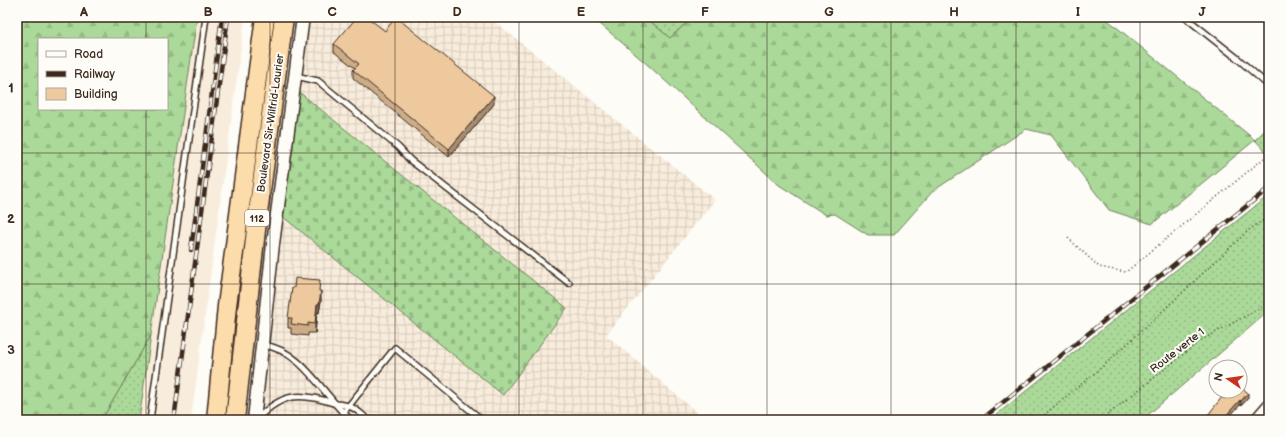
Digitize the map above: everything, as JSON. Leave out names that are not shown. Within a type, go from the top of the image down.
[{"type":"highway","name":"Boulevard Sir-Wilfrid-Laurier","points":[[216,420],[223,345],[247,147],[265,17]]},
{"type":"highway","name":"Boulevard Sir-Wilfrid-Laurier","points":[[235,420],[257,221],[284,17]]},
{"type":"highway","points":[[206,420],[223,345]]},
{"type":"street","name":"Boulevard Sir-Wilfrid-Laurier","points":[[255,420],[273,244],[303,17]]},
{"type":"street","points":[[1260,418],[1269,404]]},
{"type":"lane","points":[[150,420],[206,17]]},
{"type":"lane","points":[[1184,17],[1237,58],[1269,86]]},
{"type":"lane","points":[[295,75],[318,81],[398,147],[410,160],[569,283]]},
{"type":"lane","points":[[262,345],[274,347],[285,353],[309,373],[335,404],[351,420]]},
{"type":"lane","points":[[343,412],[396,348],[482,420]]},
{"type":"lane","points":[[255,420],[270,407],[282,400],[302,396],[352,407],[368,420]]},
{"type":"path","points":[[1068,238],[1099,267],[1126,272],[1269,154]]},
{"type":"path","points":[[1038,420],[1108,362],[1249,230],[1269,216]]},
{"type":"path","name":"Route verte 1","points":[[1102,420],[1200,341],[1260,308],[1269,301]]},
{"type":"shaded area","points":[[197,17],[245,17],[191,420],[139,420]]},
{"type":"shaded area","points":[[311,17],[489,17],[715,200],[606,335],[706,420],[260,420],[282,216],[503,395],[567,308],[299,92]]},
{"type":"green space","points":[[18,17],[197,17],[151,335],[104,416],[100,420],[17,420]]},
{"type":"green space","points":[[592,17],[645,17],[670,38],[693,17],[1104,17],[1255,140],[1152,224],[1109,210],[1051,135],[1026,129],[933,191],[894,235],[868,235],[835,214],[826,215],[779,185],[649,66]]},
{"type":"green space","points":[[645,17],[693,17],[670,38]]},
{"type":"green space","points":[[299,92],[567,308],[503,395],[282,216]]},
{"type":"green space","points":[[1269,126],[1269,155],[1255,140]]},
{"type":"green space","points":[[1269,195],[1269,311],[1213,359],[1208,359],[1208,363],[1142,420],[990,420]]},
{"type":"green space","points":[[151,335],[139,420],[100,420],[104,416]]},
{"type":"building","points":[[357,17],[367,17],[385,31],[396,17],[494,96],[449,149],[353,70],[359,64],[334,44]]},
{"type":"building","points":[[295,278],[320,280],[319,291],[321,291],[319,304],[317,304],[315,324],[308,323],[308,326],[291,324],[292,318],[288,318],[292,288],[294,288]]},
{"type":"building","points":[[1220,399],[1243,399],[1241,401],[1240,400],[1222,420],[1204,420]]},
{"type":"railway","points":[[191,250],[222,17]]},
{"type":"railway","points":[[174,420],[228,17]]},
{"type":"railway","points":[[981,420],[1269,188]]}]
